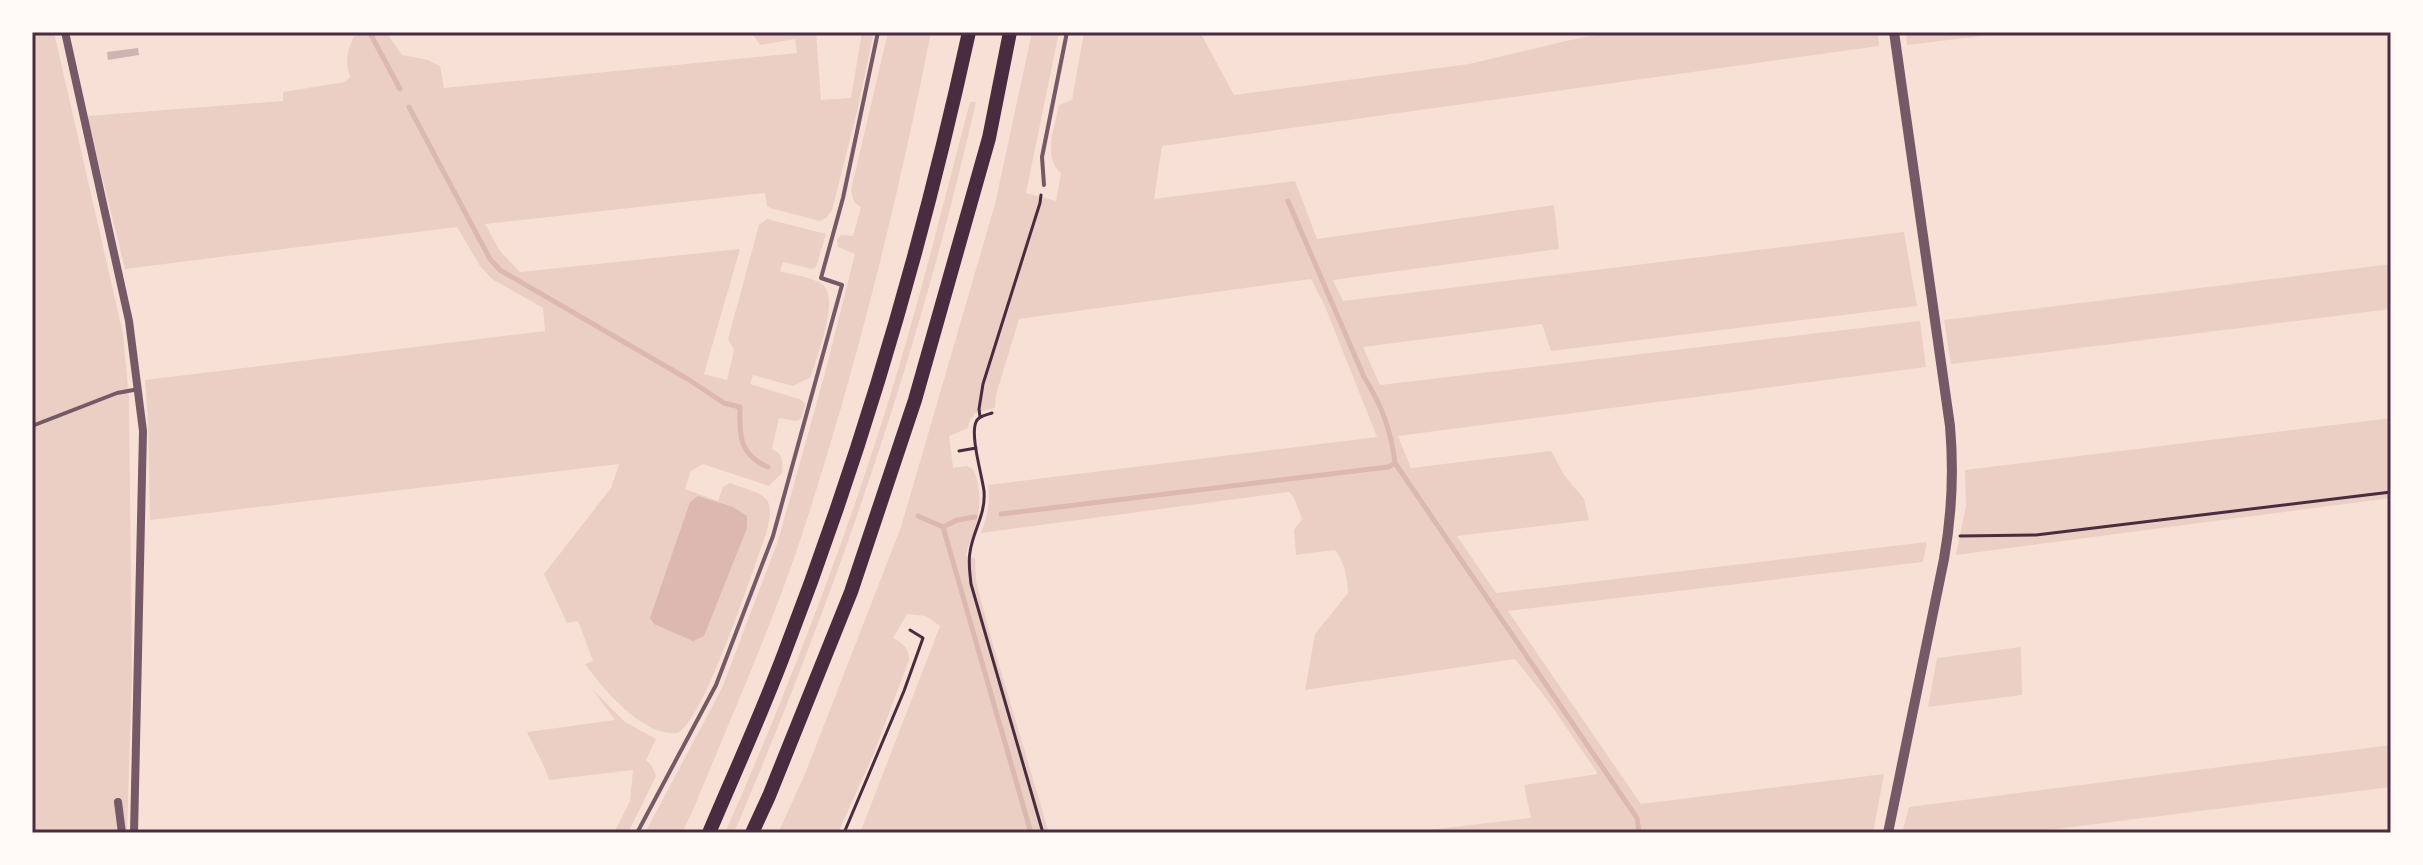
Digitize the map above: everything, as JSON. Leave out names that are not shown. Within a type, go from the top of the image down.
[{"type":"highway","points":[[709,833],[784,656],[849,473],[885,359],[940,159],[969,32]]},
{"type":"highway","points":[[752,833],[851,592],[915,400],[989,138],[1010,32]]},
{"type":"street","points":[[65,32],[129,321],[143,431],[134,833]]},
{"type":"street","points":[[1888,833],[1948,536],[1954,484],[1950,426],[1894,32]]},
{"type":"street","points":[[118,802],[122,833]]},
{"type":"lane","points":[[637,833],[716,685],[773,536],[842,285],[821,278],[843,198],[878,32]]},
{"type":"lane","points":[[1044,185],[1042,157],[1067,32]]},
{"type":"lane","points":[[32,426],[117,393],[139,389]]},
{"type":"path","points":[[980,417],[983,384],[1044,185]]},
{"type":"path","points":[[992,413],[980,417],[975,423],[984,506],[970,549],[971,584],[1043,833]]},
{"type":"path","points":[[959,451],[976,448]]},
{"type":"path","points":[[1948,536],[2036,535],[2391,492]]},
{"type":"path","points":[[844,833],[923,638],[910,630]]},
{"type":"shaded area","points":[[32,32],[54,32],[123,334],[129,399],[132,674],[127,833],[32,833]]},
{"type":"shaded area","points":[[386,32],[402,55],[428,60],[440,66],[444,88],[797,53],[795,39],[760,45],[751,32],[816,32],[821,100],[851,98],[862,32],[874,32],[832,210],[820,221],[770,208],[765,193],[485,224],[500,251],[520,272],[740,249],[704,374],[727,380],[734,350],[728,339],[759,225],[767,219],[826,234],[816,267],[812,269],[783,262],[780,271],[814,280],[828,292],[828,315],[811,377],[793,386],[753,375],[750,384],[802,400],[805,405],[801,419],[779,418],[772,449],[782,458],[782,473],[769,486],[703,464],[691,471],[685,489],[718,501],[723,487],[730,483],[760,494],[769,503],[770,511],[766,534],[714,672],[702,700],[678,733],[652,728],[638,720],[602,686],[585,664],[593,661],[578,621],[567,623],[544,574],[611,488],[619,464],[150,520],[145,380],[545,331],[543,308],[492,279],[480,266],[457,227],[125,269],[87,116],[283,101],[283,92],[345,82],[350,77],[348,56],[354,36]]},
{"type":"shaded area","points":[[888,32],[931,32],[873,290],[819,481],[774,612],[682,833],[645,833],[722,688],[778,541],[855,254],[838,247],[837,239],[841,235],[853,236],[861,207],[854,202],[851,190]]},
{"type":"shaded area","points":[[1032,32],[1059,32],[1026,193],[1056,201],[1061,173],[1052,159],[1053,132],[1059,105],[1072,100],[1084,32],[1200,32],[1234,95],[1469,64],[1615,32],[1878,32],[1879,46],[1162,146],[1154,199],[1295,181],[1317,239],[1554,205],[1559,249],[1333,280],[1343,301],[1904,232],[1917,306],[1551,351],[1542,324],[1363,347],[1380,385],[1920,321],[1926,367],[1398,436],[1411,468],[1551,451],[1565,476],[1584,499],[1589,520],[1457,536],[1496,593],[1927,542],[1923,562],[1508,611],[1641,804],[1884,774],[1873,833],[1403,833],[1531,818],[1524,785],[1598,774],[1549,702],[1515,659],[1305,690],[1315,634],[1348,593],[1348,587],[1343,565],[1335,550],[1296,555],[1294,530],[1302,519],[1289,492],[981,533],[988,509],[988,485],[1377,437],[1311,279],[1019,319],[996,395],[995,408],[975,413],[968,428],[949,436],[953,468],[967,466],[973,469],[978,484],[978,516],[966,556],[975,558],[976,581],[990,634],[1049,833],[860,833],[940,626],[926,616],[907,614],[893,638],[905,646],[909,660],[874,753],[838,833],[778,833],[805,774],[901,527],[995,204]]},
{"type":"shaded area","points":[[1906,32],[2014,32],[1907,45]]},
{"type":"shaded area","points":[[970,102],[976,102],[953,196],[872,473],[771,744],[734,833],[725,833],[814,617],[854,507],[912,323]]},
{"type":"shaded area","points":[[2391,264],[2391,309],[1951,364],[1944,320]]},
{"type":"shaded area","points":[[2391,418],[2391,498],[1956,555],[1966,506],[1965,470]]},
{"type":"shaded area","points":[[698,496],[733,507],[747,516],[747,528],[704,636],[693,641],[654,624],[650,618],[690,502]]},
{"type":"shaded area","points":[[2021,647],[2022,695],[1928,707],[1937,658]]},
{"type":"shaded area","points":[[592,689],[625,722],[656,739],[646,760],[656,776],[628,833],[614,833],[630,801],[633,770],[549,780],[527,732],[615,720]]},
{"type":"shaded area","points":[[2391,745],[2391,787],[2025,833],[1902,833],[1909,807]]},
{"type":"building","points":[[138,48],[139,55],[108,60],[107,52]]},
{"type":"waterway","points":[[371,35],[400,89]]},
{"type":"waterway","points":[[409,107],[490,259],[500,270],[724,403],[740,407],[740,426],[746,450],[768,467]]},
{"type":"waterway","points":[[1288,201],[1364,377],[1381,408],[1395,463]]},
{"type":"waterway","points":[[1001,514],[1388,467],[1395,463],[1637,818],[1639,833]]},
{"type":"waterway","points":[[918,516],[943,527]]},
{"type":"waterway","points":[[943,527],[957,520],[975,517]]},
{"type":"waterway","points":[[943,527],[1031,833]]}]
